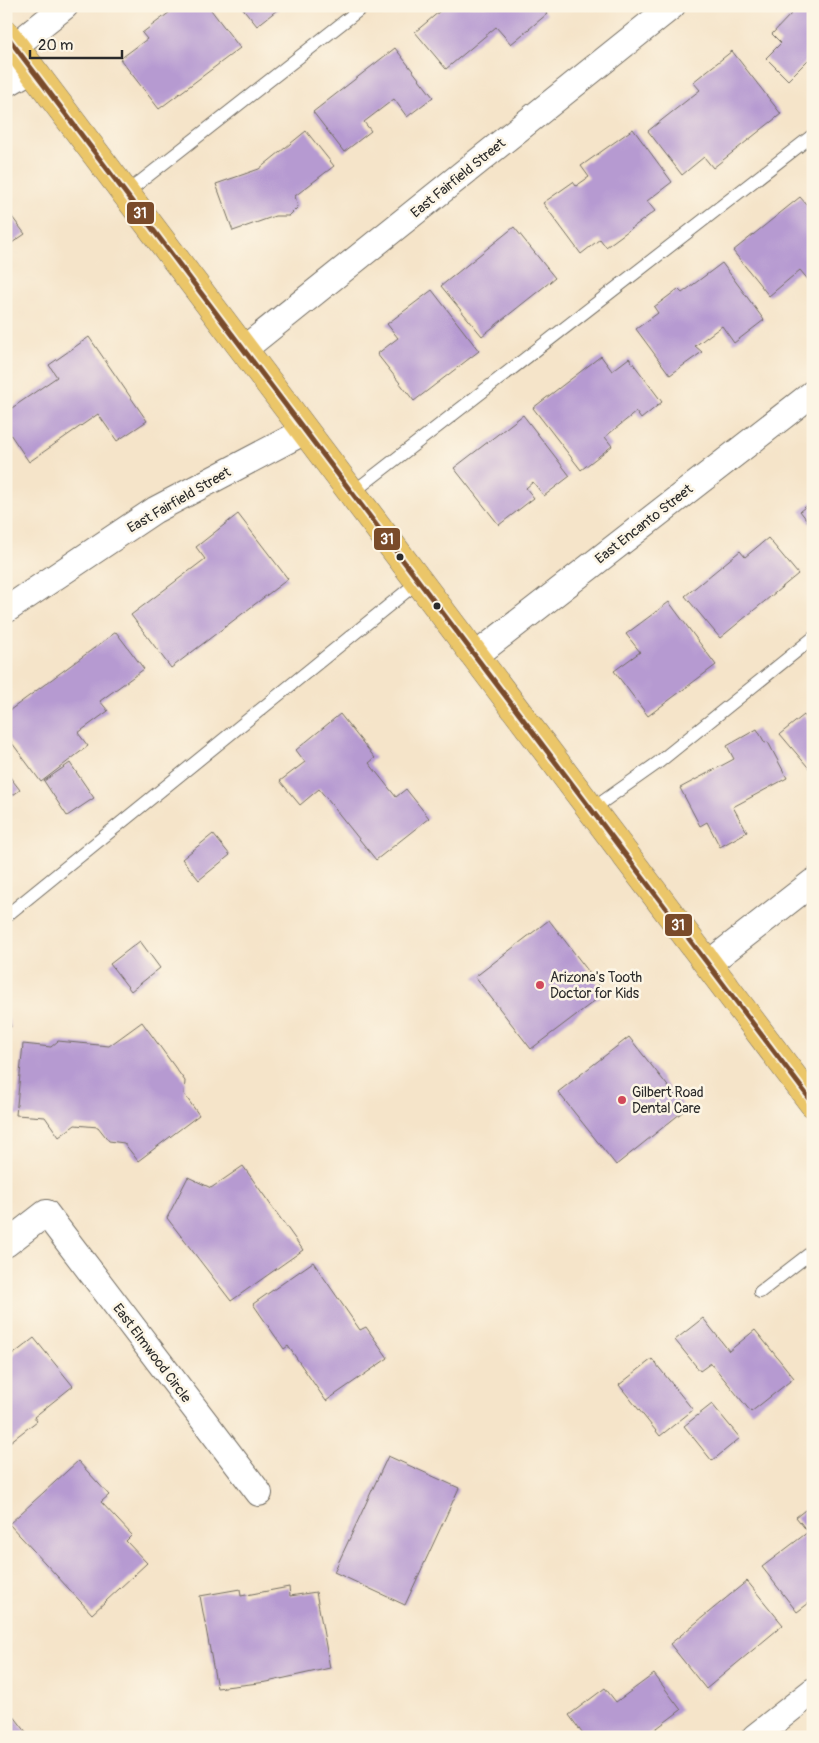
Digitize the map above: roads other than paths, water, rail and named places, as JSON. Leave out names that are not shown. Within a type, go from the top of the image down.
[{"type":"main road","points":[[10,40],[813,1103]]},
{"type":"street","points":[[10,40],[65,6]]},
{"type":"street","name":"East Fairfield Street","points":[[244,349],[672,6]]},
{"type":"street","points":[[6,84],[32,69]]},
{"type":"street","name":"East Encanto Street","points":[[475,656],[813,393]]},
{"type":"street","name":"East Fairfield Street","points":[[6,610],[155,510],[305,431]]},
{"type":"street","points":[[708,964],[813,882]]},
{"type":"street","name":"East Elmwood Circle","points":[[6,1244],[46,1213],[259,1493]]},
{"type":"street","points":[[755,1737],[813,1691]]},
{"type":"lane","points":[[126,193],[364,6]]},
{"type":"lane","points":[[352,494],[813,135]]},
{"type":"lane","points":[[6,916],[419,582]]},
{"type":"lane","points":[[591,810],[660,762],[813,638]]},
{"type":"lane","points":[[760,1292],[813,1251]]},
{"type":"place","name":"Arizona's Tooth Doctor for Kids","points":[[540,985]]},
{"type":"place","name":"Gilbert Road Dental Care","points":[[622,1100]]}]
